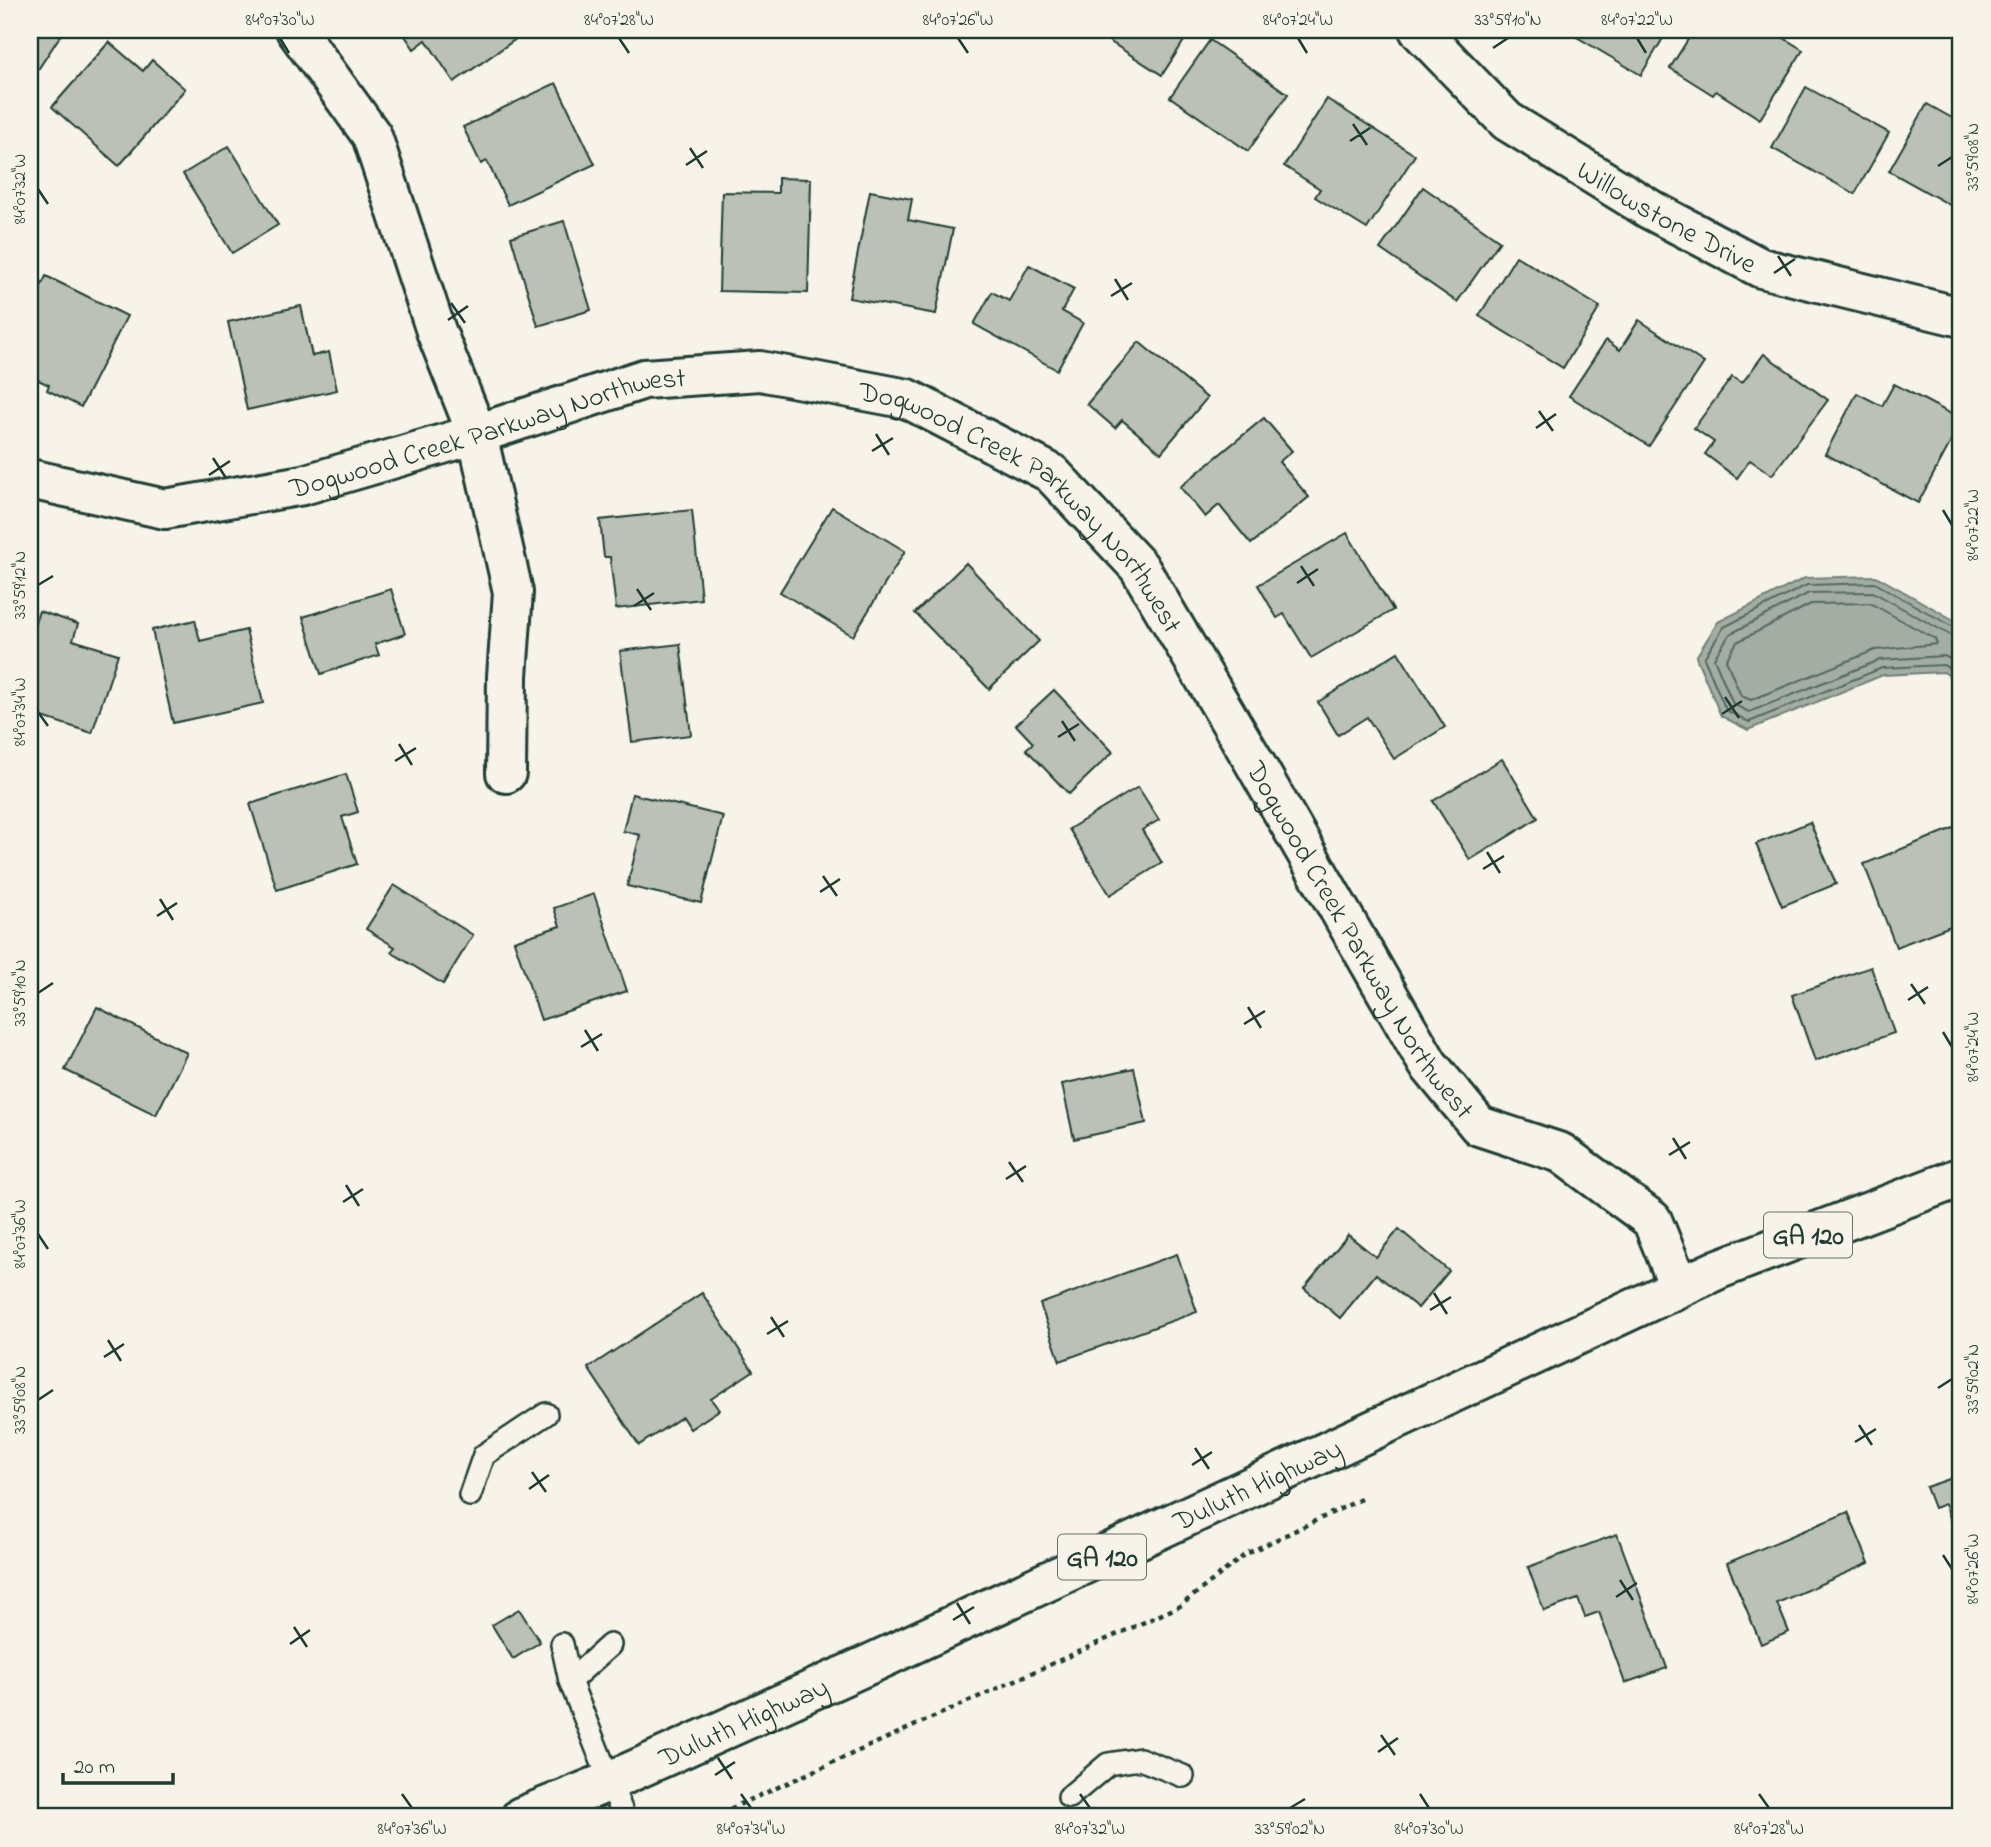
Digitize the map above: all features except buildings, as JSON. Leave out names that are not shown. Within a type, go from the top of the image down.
[{"type":"street","points":[[296,30],[372,136],[436,331],[477,434],[513,592],[506,676],[506,772]]},
{"type":"street","name":"Willowstone Drive","points":[[1419,30],[1507,121],[1651,210],[1761,268],[1961,317]]},
{"type":"street","name":"Dogwood Creek Parkway Northwest","points":[[30,479],[165,509],[303,485],[477,434],[644,379],[761,371],[908,399],[1051,473],[1139,567],[1428,1064],[1479,1126],[1561,1153],[1651,1220],[1679,1286]]},
{"type":"street","name":"Duluth Highway","points":[[521,1817],[608,1782],[947,1629],[1679,1286],[1961,1177]]},
{"type":"lane","points":[[470,1495],[484,1455],[546,1413]]},
{"type":"lane","points":[[562,1644],[570,1681],[624,1817]]},
{"type":"lane","points":[[570,1681],[610,1646]]},
{"type":"lane","points":[[1069,1797],[1108,1765],[1140,1759],[1184,1776]]},
{"type":"path","points":[[712,1817],[1180,1605],[1246,1554],[1361,1499]]},
{"type":"water","points":[[1876,576],[1961,624],[1961,682],[1943,672],[1883,675],[1748,730],[1721,716],[1696,657],[1718,622],[1805,578]]}]
